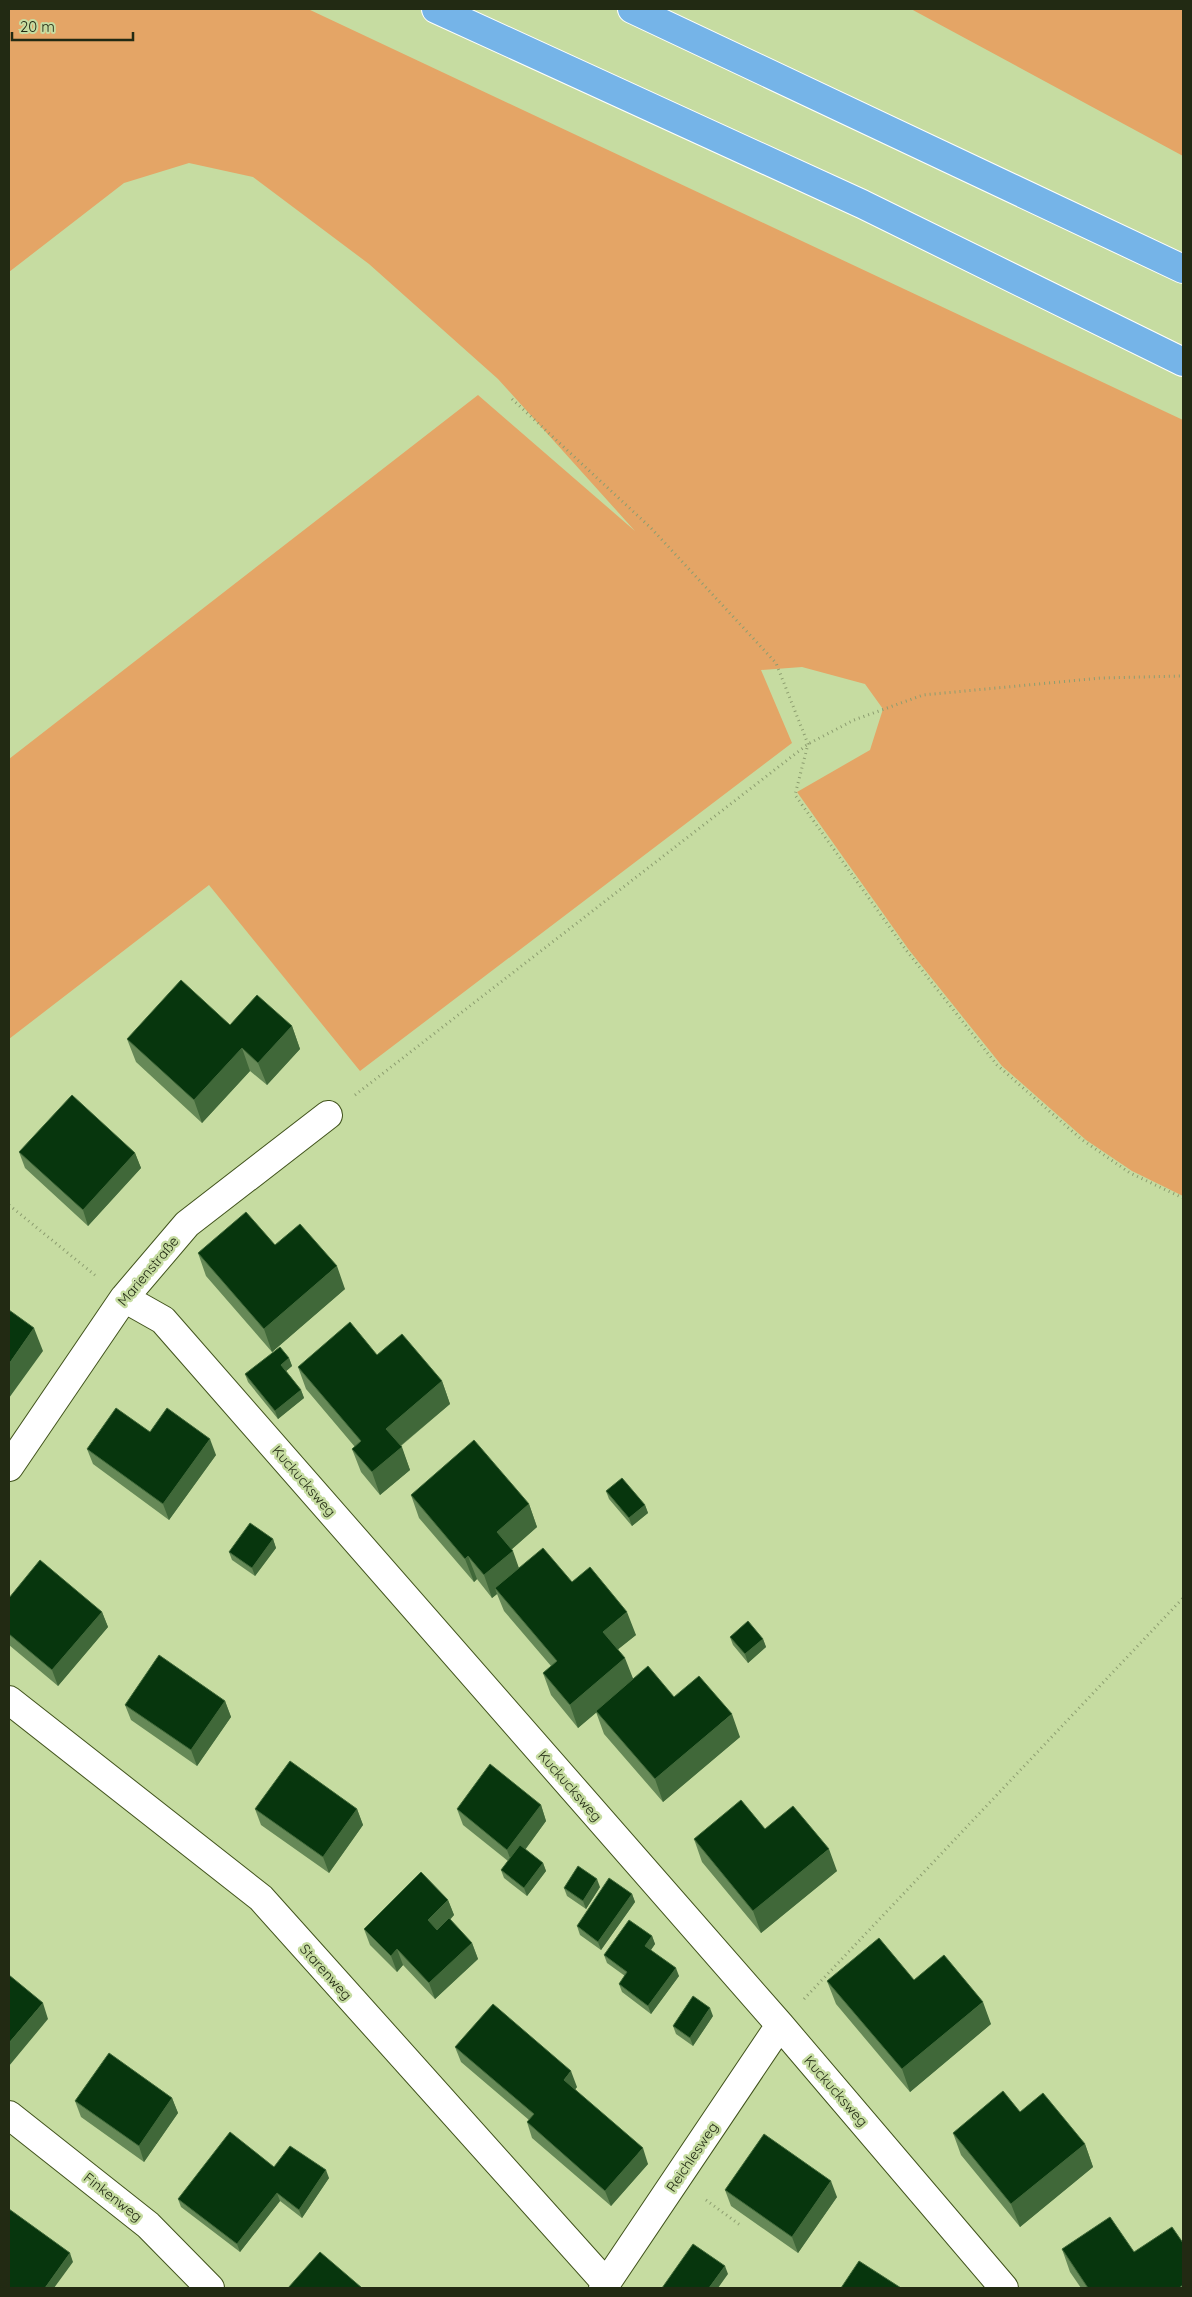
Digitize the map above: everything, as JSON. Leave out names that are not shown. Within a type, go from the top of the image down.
[{"type":"highway","points":[[436,9],[862,204],[1183,362]]},
{"type":"highway","points":[[632,9],[1183,269]]},
{"type":"street","name":"Marienstraße","points":[[9,1467],[124,1298],[187,1224],[328,1115]]},
{"type":"street","name":"Kuckucksweg","points":[[124,1298],[163,1320],[780,2025],[1004,2288]]},
{"type":"street","name":"Starenweg","points":[[9,1700],[261,1898],[604,2286]]},
{"type":"street","name":"Reichlesweg","points":[[604,2286],[780,2025]]},
{"type":"street","name":"Finkenweg","points":[[9,2115],[148,2225],[210,2288]]},
{"type":"path","points":[[512,399],[651,528],[776,663],[808,744],[795,795],[906,950],[998,1066],[1081,1139],[1130,1173],[1183,1198]]},
{"type":"path","points":[[328,1115],[398,1064],[808,744],[854,720],[923,695],[1101,678],[1183,676]]},
{"type":"path","points":[[9,1205],[124,1298]]},
{"type":"path","points":[[780,2025],[954,1838],[1183,1598]]},
{"type":"path","points":[[677,2179],[740,2225]]},
{"type":"shaded area","points":[[9,9],[308,9],[1183,420],[1183,1196],[1132,1171],[1086,1140],[1002,1066],[909,950],[797,792],[870,750],[883,709],[865,684],[802,667],[761,670],[792,743],[360,1071],[209,885],[9,1039],[9,759],[478,395],[635,531],[498,379],[369,264],[253,177],[189,163],[124,183],[9,272]]},
{"type":"shaded area","points":[[911,9],[1183,9],[1183,156]]},
{"type":"building","points":[[181,980],[230,1025],[257,995],[292,1026],[258,1063],[242,1048],[194,1100],[127,1039]]},
{"type":"building","points":[[72,1095],[135,1153],[83,1210],[19,1152]]},
{"type":"building","points":[[246,1212],[275,1245],[300,1224],[337,1266],[264,1329],[198,1253]]},
{"type":"building","points":[[9,1310],[34,1328],[9,1364]]},
{"type":"building","points":[[350,1322],[377,1355],[402,1334],[442,1381],[386,1429],[402,1447],[372,1472],[352,1449],[361,1441],[298,1367]]},
{"type":"building","points":[[280,1347],[289,1358],[281,1365],[301,1390],[275,1411],[245,1374]]},
{"type":"building","points":[[116,1408],[150,1432],[167,1408],[210,1439],[163,1504],[87,1449]]},
{"type":"building","points":[[474,1440],[529,1504],[497,1532],[513,1551],[484,1575],[468,1556],[465,1559],[411,1495]]},
{"type":"building","points":[[622,1478],[645,1505],[629,1518],[606,1491]]},
{"type":"building","points":[[250,1523],[273,1539],[252,1568],[229,1552]]},
{"type":"building","points":[[543,1548],[572,1582],[590,1567],[627,1612],[603,1632],[625,1658],[570,1705],[543,1673],[557,1661],[495,1588]]},
{"type":"building","points":[[40,1560],[102,1612],[52,1670],[9,1634],[9,1598]]},
{"type":"building","points":[[748,1621],[763,1639],[745,1654],[730,1637]]},
{"type":"building","points":[[159,1655],[225,1701],[191,1750],[125,1705]]},
{"type":"building","points":[[648,1666],[674,1697],[699,1676],[732,1714],[655,1779],[596,1711]]},
{"type":"building","points":[[290,1761],[357,1809],[323,1857],[255,1809]]},
{"type":"building","points":[[490,1764],[541,1805],[507,1850],[457,1809]]},
{"type":"building","points":[[741,1800],[765,1829],[793,1806],[829,1849],[753,1911],[694,1839]]},
{"type":"building","points":[[520,1845],[543,1863],[524,1888],[501,1870]]},
{"type":"building","points":[[578,1866],[597,1879],[583,1901],[564,1888]]},
{"type":"building","points":[[421,1872],[448,1900],[428,1920],[437,1930],[449,1918],[472,1943],[429,1983],[397,1949],[391,1956],[364,1929]]},
{"type":"building","points":[[609,1878],[632,1894],[598,1942],[577,1926]]},
{"type":"building","points":[[629,1920],[652,1936],[645,1946],[676,1968],[648,2006],[619,1984],[627,1972],[604,1955]]},
{"type":"building","points":[[879,1938],[914,1980],[944,1955],[983,2002],[902,2069],[827,1981]]},
{"type":"building","points":[[9,1975],[43,2003],[9,2043]]},
{"type":"building","points":[[693,1996],[710,2008],[690,2038],[673,2026]]},
{"type":"building","points":[[493,2004],[571,2071],[564,2080],[643,2148],[605,2191],[527,2122],[534,2114],[455,2047]]},
{"type":"building","points":[[109,2053],[172,2098],[139,2146],[75,2101]]},
{"type":"building","points":[[1003,2091],[1020,2112],[1043,2093],[1085,2144],[1011,2204],[953,2133]]},
{"type":"building","points":[[230,2132],[274,2167],[290,2146],[326,2170],[299,2210],[277,2193],[237,2244],[178,2199]]},
{"type":"building","points":[[764,2134],[831,2181],[792,2237],[725,2190]]},
{"type":"building","points":[[9,2209],[70,2253],[45,2288],[9,2288]]},
{"type":"building","points":[[1110,2217],[1134,2252],[1172,2227],[1183,2243],[1183,2285],[1179,2288],[1088,2288],[1062,2249]]},
{"type":"building","points":[[693,2244],[725,2266],[709,2288],[662,2288]]},
{"type":"building","points":[[320,2252],[362,2288],[288,2288]]},
{"type":"building","points":[[859,2261],[901,2288],[841,2288]]}]
